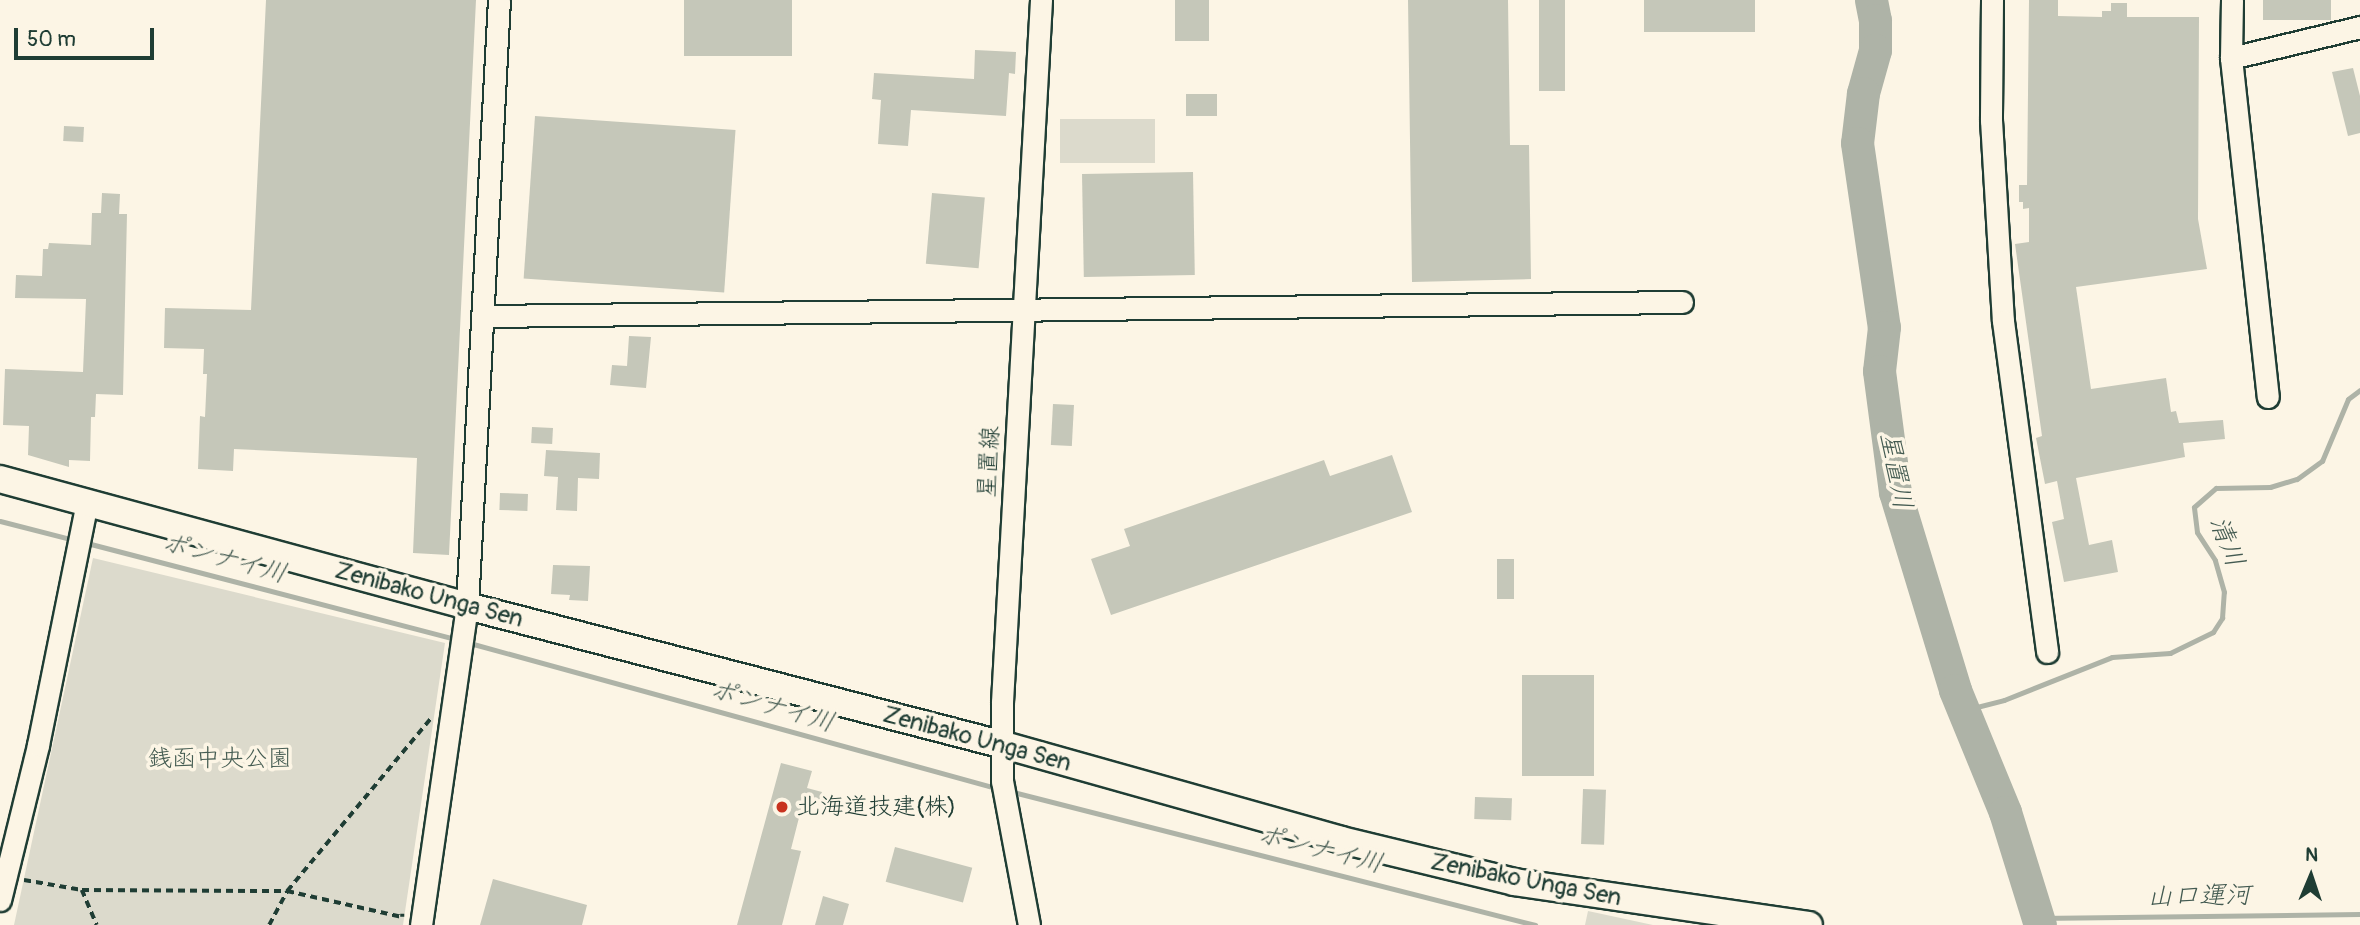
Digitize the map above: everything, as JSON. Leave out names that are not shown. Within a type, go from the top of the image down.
[{"type":"street","points":[[412,921],[467,606],[485,316],[499,0]]},
{"type":"street","name":"星置線","points":[[1029,925],[1002,781],[1002,702],[1041,0]]},
{"type":"street","points":[[1992,0],[1990,120],[2003,321],[2047,652]]},
{"type":"street","points":[[2232,0],[2231,58],[2268,397]]},
{"type":"street","points":[[2231,58],[2360,27]]},
{"type":"street","points":[[485,316],[1682,302]]},
{"type":"street","name":"Zenibako Unga Sen","points":[[0,479],[467,606],[1004,745],[1341,840],[1514,882],[1809,925]]},
{"type":"street","points":[[0,900],[38,746],[87,503]]},
{"type":"path","points":[[269,925],[287,891],[436,711]]},
{"type":"path","points":[[15,878],[82,890],[287,891],[412,921]]},
{"type":"path","points":[[82,890],[97,925]]},
{"type":"green space","points":[[1060,119],[1155,119],[1155,163],[1060,163]]},
{"type":"green space","name":"銭函中央公園","points":[[93,558],[445,643],[403,925],[14,925]]},
{"type":"green space","points":[[1588,911],[1653,925],[1585,925]]},
{"type":"building","points":[[266,0],[476,0],[449,555],[413,553],[417,458],[234,449],[233,471],[198,469],[200,416],[205,417],[207,374],[203,374],[204,349],[164,348],[165,308],[251,310]]},
{"type":"building","points":[[684,0],[792,0],[792,56],[684,56]]},
{"type":"building","points":[[1175,0],[1209,0],[1209,41],[1175,41]]},
{"type":"building","points":[[1408,0],[1508,0],[1510,145],[1529,145],[1531,279],[1412,282]]},
{"type":"building","points":[[1539,0],[1565,0],[1565,91],[1539,91]]},
{"type":"building","points":[[1644,0],[1755,0],[1755,32],[1644,32]]},
{"type":"building","points":[[2029,0],[2058,0],[2058,16],[2102,17],[2102,11],[2111,11],[2111,3],[2127,3],[2127,17],[2199,17],[2198,219],[2207,269],[2076,287],[2091,389],[2166,378],[2171,412],[2176,411],[2179,423],[2223,420],[2225,439],[2183,443],[2185,457],[2076,478],[2089,545],[2112,540],[2118,572],[2064,582],[2052,522],[2064,519],[2057,481],[2045,484],[2036,438],[2042,436],[2015,244],[2029,242],[2029,208],[2023,209],[2023,202],[2019,202],[2019,185],[2027,185]]},
{"type":"building","points":[[2263,0],[2331,0],[2331,20],[2263,20]]},
{"type":"building","points":[[975,50],[1016,52],[1015,74],[1009,73],[1006,116],[911,110],[908,146],[878,144],[881,100],[872,99],[874,73],[974,79]]},
{"type":"building","points":[[2353,68],[2360,96],[2360,133],[2348,136],[2332,72]]},
{"type":"building","points":[[1186,94],[1217,94],[1217,116],[1186,116]]},
{"type":"building","points":[[535,116],[736,130],[724,293],[524,279]]},
{"type":"building","points":[[64,126],[84,127],[83,142],[63,141]]},
{"type":"building","points":[[1193,172],[1195,275],[1084,277],[1082,174]]},
{"type":"building","points":[[102,193],[120,194],[119,214],[127,214],[123,395],[96,394],[95,417],[91,417],[90,461],[69,460],[69,467],[28,455],[29,426],[3,425],[5,369],[83,372],[86,299],[15,298],[16,275],[42,276],[43,249],[48,249],[49,243],[91,245],[92,213],[101,213]]},
{"type":"building","points":[[932,193],[985,198],[979,268],[926,264]]},
{"type":"building","points":[[629,336],[651,337],[646,388],[610,385],[612,365],[627,366]]},
{"type":"building","points":[[1053,404],[1074,405],[1072,446],[1051,445]]},
{"type":"building","points":[[532,427],[553,428],[552,444],[531,443]]},
{"type":"building","points":[[546,450],[600,453],[599,479],[578,478],[577,511],[556,510],[558,477],[544,476]]},
{"type":"building","points":[[1392,455],[1412,512],[1111,615],[1091,559],[1130,546],[1124,529],[1324,460],[1330,476]]},
{"type":"building","points":[[500,493],[528,494],[527,511],[499,510]]},
{"type":"building","points":[[1497,559],[1514,559],[1514,599],[1497,599]]},
{"type":"building","points":[[553,565],[590,566],[588,601],[569,600],[570,595],[551,594]]},
{"type":"building","points":[[1522,675],[1594,675],[1594,776],[1522,776]]},
{"type":"building","points":[[781,763],[812,771],[807,788],[822,792],[818,806],[803,802],[791,849],[801,851],[782,925],[737,925]]},
{"type":"building","points":[[1583,789],[1606,790],[1604,845],[1581,844]]},
{"type":"building","points":[[1475,797],[1512,798],[1511,820],[1474,819]]},
{"type":"building","points":[[895,847],[972,868],[963,902],[886,882]]},
{"type":"building","points":[[493,879],[587,905],[582,925],[480,925]]},
{"type":"building","points":[[823,896],[849,904],[843,925],[815,925]]},
{"type":"waterway","name":"星置川","points":[[1871,0],[1875,20],[1875,50],[1863,93],[1857,143],[1884,327],[1879,371],[1895,492],[1955,690],[2005,812],[2040,925]]},
{"type":"waterway","name":"清川","points":[[1965,710],[2004,700],[2112,657],[2170,653],[2213,632],[2222,618],[2224,592],[2215,560],[2197,532],[2194,507],[2216,488],[2270,487],[2297,479],[2322,461],[2348,399],[2360,390]]},
{"type":"waterway","name":"ポンナイ川","points":[[0,521],[74,540]]},
{"type":"waterway","name":"ポンナイ川","points":[[83,542],[456,639]]},
{"type":"waterway","name":"ポンナイ川","points":[[466,642],[996,788]]},
{"type":"waterway","name":"ポンナイ川","points":[[1009,791],[1535,925]]},
{"type":"waterway","name":"山口運河","points":[[2038,918],[2360,914]]},
{"type":"place","name":"北海道技建(株)","points":[[782,807]]}]
